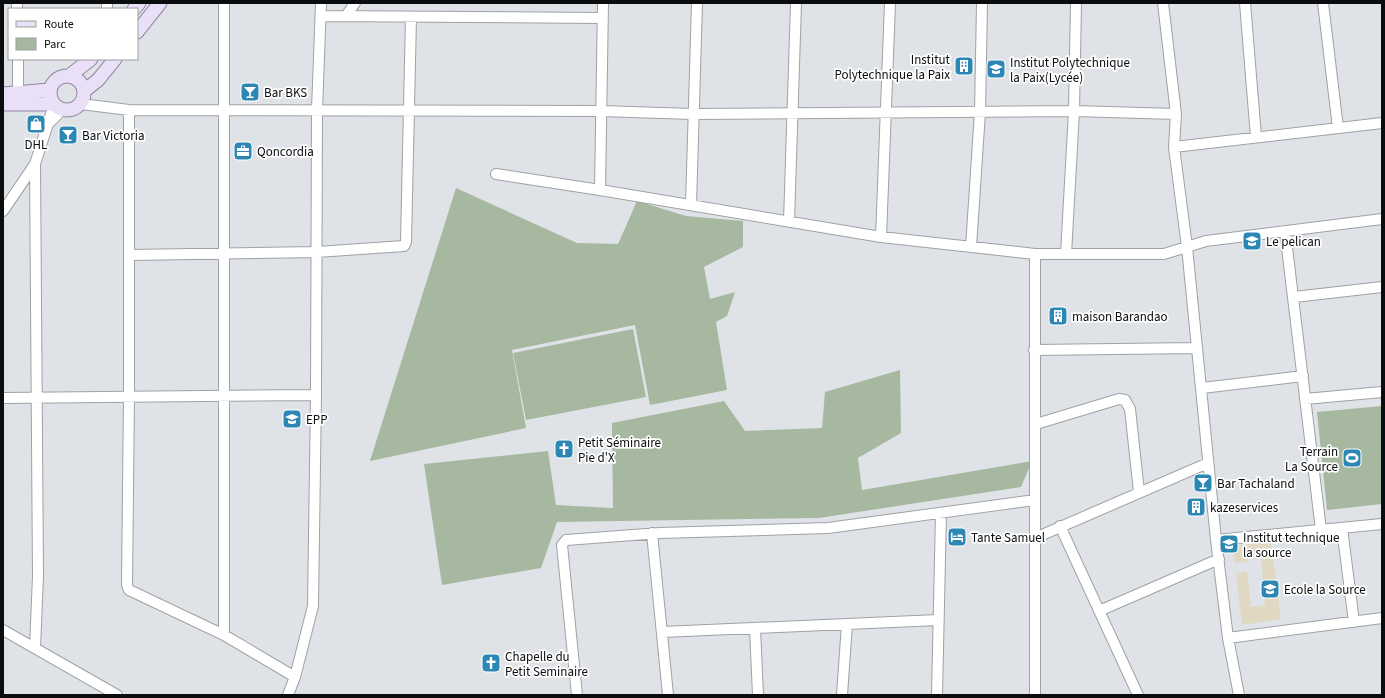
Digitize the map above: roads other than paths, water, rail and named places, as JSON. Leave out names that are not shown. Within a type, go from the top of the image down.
[{"type":"main road","points":[[138,31],[160,3]]},
{"type":"main road","points":[[56,106],[50,97],[49,90],[53,82],[56,79],[69,76],[90,60]]},
{"type":"main road","points":[[3,104],[56,106],[69,110],[83,97],[115,60]]},
{"type":"main road","points":[[69,76],[77,79],[83,97]]},
{"type":"main road","points":[[3,94],[49,90]]},
{"type":"street","points":[[224,3],[224,635]]},
{"type":"street","points":[[288,695],[295,677],[313,606],[316,395],[317,110],[322,3]]},
{"type":"street","points":[[346,16],[355,3]]},
{"type":"street","points":[[600,190],[600,111],[603,3]]},
{"type":"street","points":[[691,205],[697,3]]},
{"type":"street","points":[[789,222],[794,112],[796,3]]},
{"type":"street","points":[[881,237],[890,3]]},
{"type":"street","points":[[971,247],[980,112],[982,3]]},
{"type":"street","points":[[1066,254],[1074,111],[1076,3]]},
{"type":"street","points":[[1163,3],[1176,114],[1174,147],[1187,247],[1216,540],[1228,638],[1240,695]]},
{"type":"street","points":[[1245,3],[1256,137]]},
{"type":"street","points":[[1323,3],[1338,128]]},
{"type":"street","points":[[322,16],[602,18]]},
{"type":"street","points":[[130,255],[317,252],[402,248],[405,244],[411,17]]},
{"type":"street","points":[[18,60],[18,93]]},
{"type":"street","points":[[83,97],[104,106],[128,110],[600,111],[694,114],[794,112],[1074,111],[1176,114]]},
{"type":"street","points":[[35,648],[38,576],[35,164],[45,127],[56,106]]},
{"type":"street","points":[[128,110],[130,255],[126,584],[129,590],[224,635],[295,677]]},
{"type":"street","points":[[1174,147],[1382,123]]},
{"type":"street","points":[[3,211],[35,164]]},
{"type":"street","points":[[496,174],[881,237],[1035,254],[1164,254],[1206,241],[1382,219]]},
{"type":"street","points":[[1285,231],[1321,530]]},
{"type":"street","points":[[1035,254],[1035,695]]},
{"type":"street","points":[[1294,297],[1382,287]]},
{"type":"street","points":[[1034,350],[1197,348]]},
{"type":"street","points":[[1202,388],[1302,376]]},
{"type":"street","points":[[1305,399],[1382,392]]},
{"type":"street","points":[[3,398],[129,395],[316,395]]},
{"type":"street","points":[[1036,424],[1119,399],[1125,400],[1130,409],[1139,492]]},
{"type":"street","points":[[1035,538],[1208,463]]},
{"type":"street","points":[[577,695],[562,545],[569,539],[652,533],[828,528],[1035,500]]},
{"type":"street","points":[[937,695],[941,513]]},
{"type":"street","points":[[1216,540],[1382,524]]},
{"type":"street","points":[[1060,526],[1138,695]]},
{"type":"street","points":[[1342,528],[1354,622]]},
{"type":"street","points":[[652,533],[668,695]]},
{"type":"street","points":[[1099,611],[1219,559]]},
{"type":"street","points":[[1228,638],[1382,618]]},
{"type":"street","points":[[662,632],[938,620]]},
{"type":"street","points":[[842,695],[847,624]]},
{"type":"street","points":[[755,629],[758,695]]},
{"type":"street","points":[[3,630],[117,695]]},
{"type":"place","name":"Institut Polytechnique la Paix","points":[[964,66]]},
{"type":"place","name":"Institut Polytechnique la Paix(Lycée)","points":[[996,69]]},
{"type":"place","name":"Bar BKS","points":[[250,92]]},
{"type":"place","name":"DHL","points":[[36,124]]},
{"type":"place","name":"Bar Victoria","points":[[68,135]]},
{"type":"place","name":"Qoncordia","points":[[243,151]]},
{"type":"place","name":"Le pelican","points":[[1252,241]]},
{"type":"place","name":"maison Barandao","points":[[1058,316]]},
{"type":"place","name":"EPP","points":[[292,419]]},
{"type":"place","name":"Petit Séminaire Pie d'X","points":[[564,449]]},
{"type":"place","name":"Terrain La Source","points":[[1352,458]]},
{"type":"place","name":"Bar Tachaland","points":[[1203,483]]},
{"type":"place","name":"kazeservices","points":[[1196,507]]},
{"type":"place","name":"Tante Samuel","points":[[957,537]]},
{"type":"place","name":"Institut technique la source","points":[[1229,544]]},
{"type":"place","name":"Ecole la Source","points":[[1270,589]]},
{"type":"place","name":"Chapelle du Petit Seminaire","points":[[491,663]]}]
